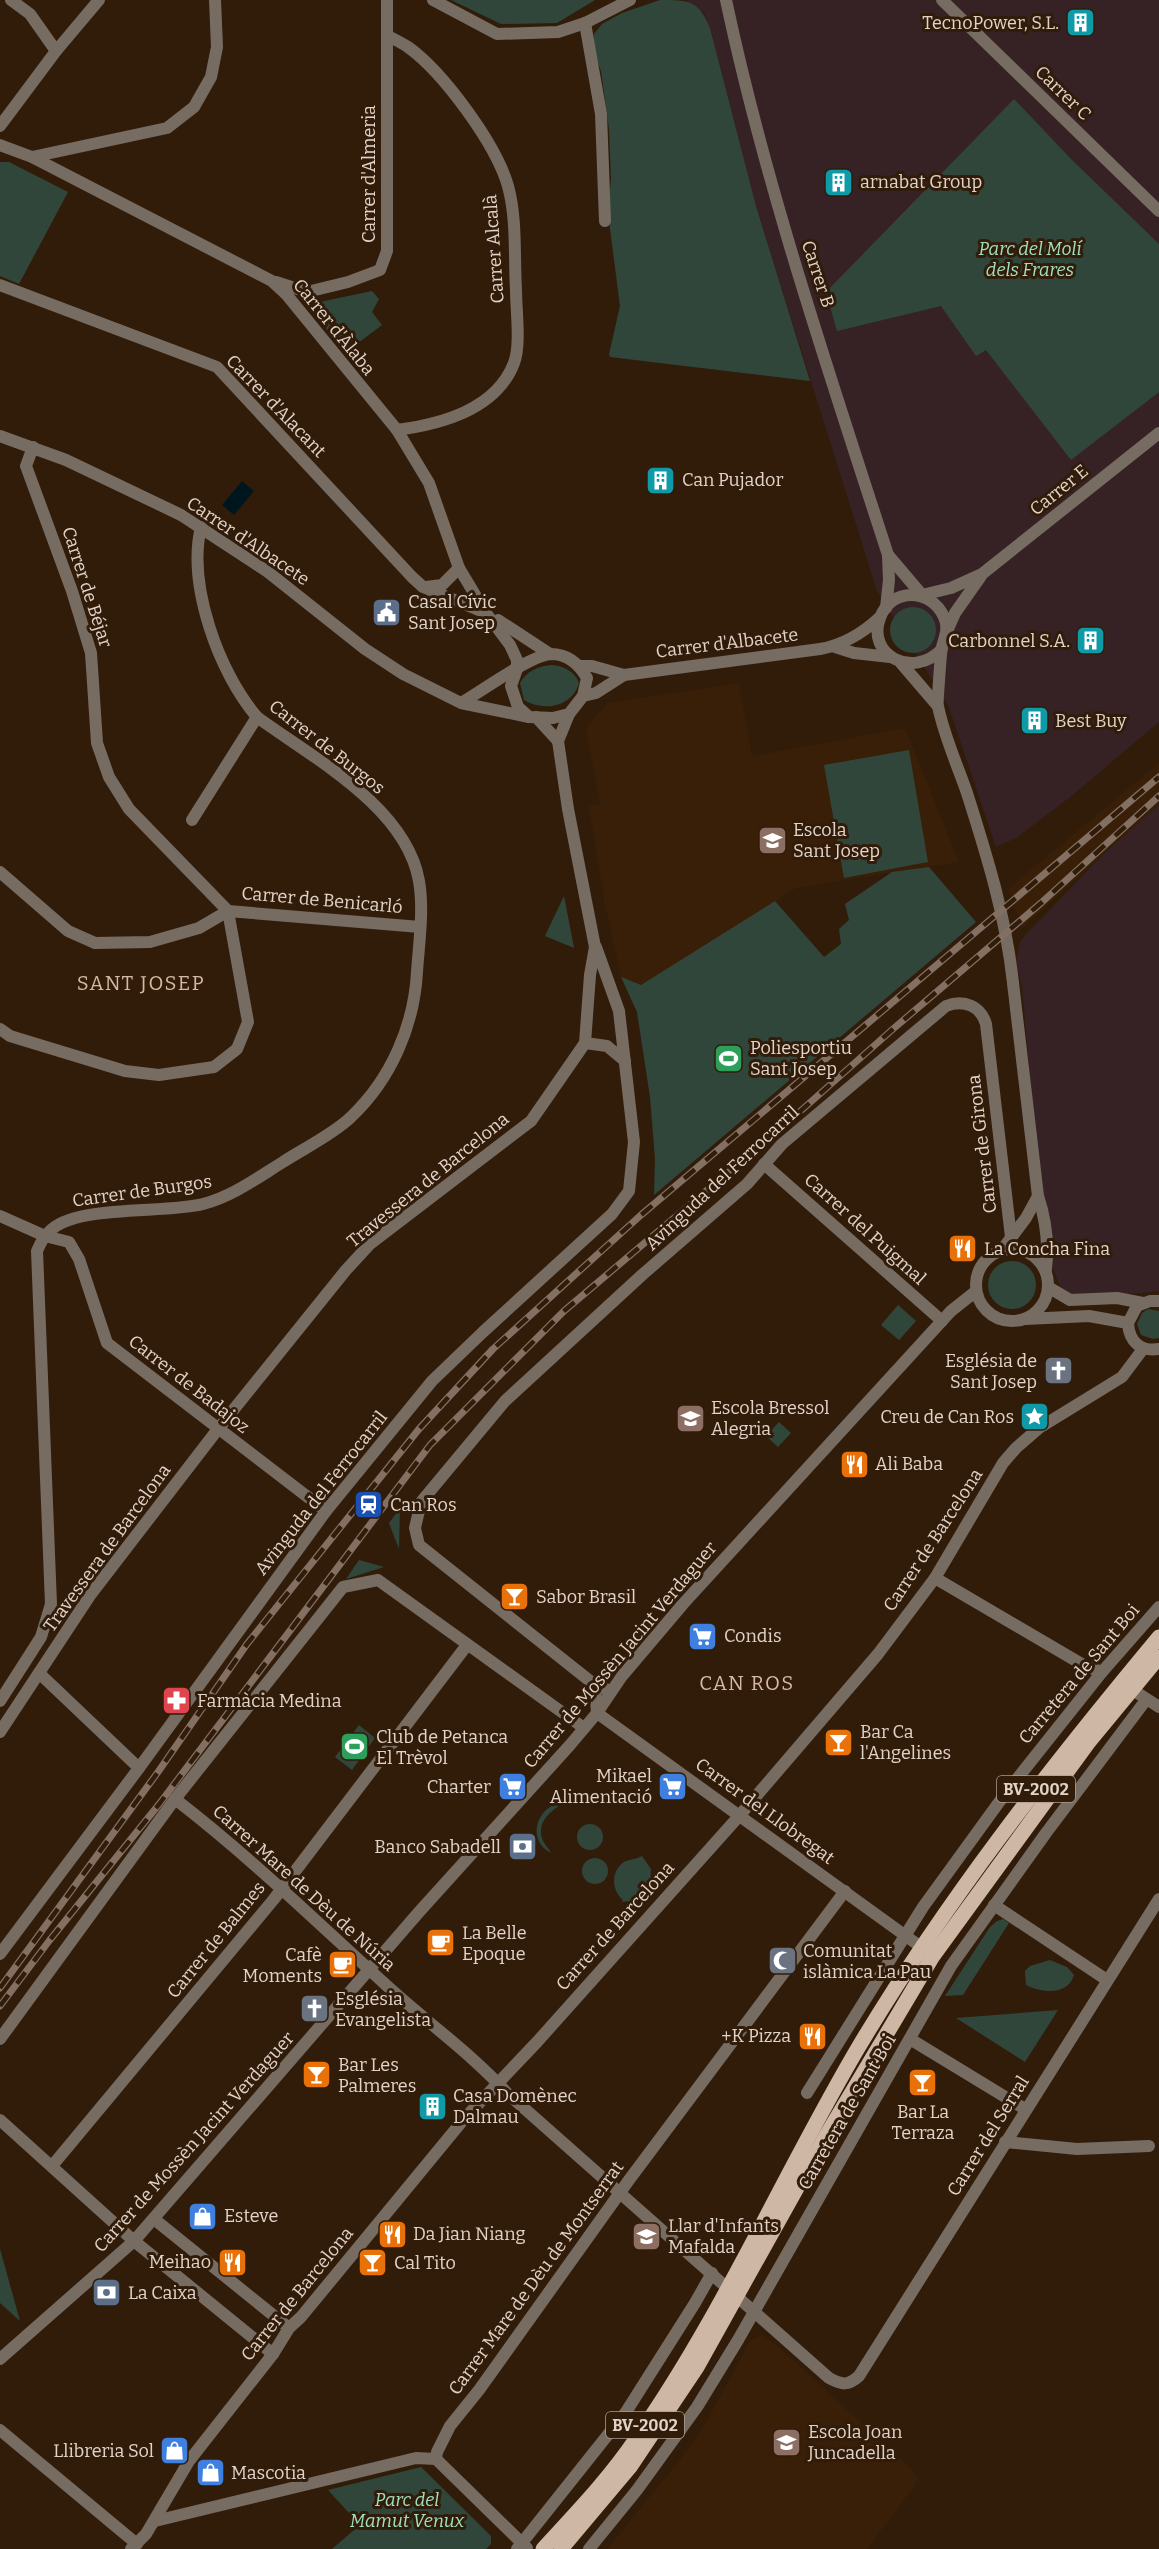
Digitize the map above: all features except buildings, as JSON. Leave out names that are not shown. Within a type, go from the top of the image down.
[{"type":"main road","name":"BV-2002","points":[[543,2549],[607,2477],[637,2439],[733,2292],[827,2134],[927,1952],[1108,1717],[1159,1637]]},
{"type":"main road","name":"BV-2002","points":[[1126,1686],[1159,1657]]},
{"type":"main road","name":"BV-2002","points":[[561,2549],[630,2467],[658,2428],[698,2367],[733,2292]]},
{"type":"street","points":[[11,0],[30,14],[56,51]]},
{"type":"street","points":[[0,126],[56,51],[99,0]]},
{"type":"street","points":[[32,157],[167,128],[194,107],[211,77],[217,47],[214,0]]},
{"type":"street","name":"Carrer d'Almeria","points":[[307,292],[348,282],[380,270],[387,251],[387,0]]},
{"type":"street","points":[[433,0],[497,34],[558,32],[585,23],[630,0]]},
{"type":"street","name":"Carrer B","points":[[726,0],[738,55],[788,239],[888,555],[889,580],[883,613]]},
{"type":"street","name":"Carrer C","points":[[942,0],[1159,211]]},
{"type":"street","points":[[585,23],[601,114],[605,221]]},
{"type":"street","name":"Carrer Alcalà","points":[[388,36],[408,47],[446,84],[475,123],[500,163],[508,187],[513,214],[517,334],[514,363],[498,388],[471,410],[447,421],[397,430]]},
{"type":"street","name":"Carrer d'Àlaba","points":[[0,145],[32,157],[272,281],[298,309],[397,430],[429,483],[459,568],[460,584],[467,596],[486,613]]},
{"type":"street","points":[[272,281],[307,292],[298,309]]},
{"type":"street","name":"Carrer d'Alacant","points":[[0,285],[217,367],[423,587],[486,613]]},
{"type":"street","name":"Carrer E","points":[[922,595],[951,588],[982,574],[1159,433]]},
{"type":"street","name":"Carrer d'Albacete","points":[[0,436],[33,447],[129,489],[201,527],[268,572],[365,649],[403,674],[461,703],[533,717],[554,718],[569,714],[583,696],[596,693],[624,675]]},
{"type":"street","name":"Carrer de Béjar","points":[[33,447],[26,466],[72,591],[91,654],[97,743],[109,777],[129,809],[228,911]]},
{"type":"street","name":"Carrer de Burgos","points":[[47,1233],[77,1216],[201,1205],[231,1195],[350,1118],[383,1080],[399,1049],[416,999],[420,927],[419,881],[407,846],[394,825],[367,797],[257,717],[245,704],[233,682],[209,622],[197,567],[197,543],[201,527]]},
{"type":"street","name":"Carrer B","points":[[888,555],[922,595]]},
{"type":"street","points":[[423,587],[442,585],[459,568]]},
{"type":"street","name":"Carrer E","points":[[947,630],[955,613],[982,574]]},
{"type":"street","points":[[938,705],[896,660],[879,637],[883,613],[904,596],[922,595],[940,610],[947,630],[942,649],[938,705],[999,897],[1008,944],[1038,1196],[1045,1217],[1048,1250],[1046,1269],[1048,1287],[1042,1305],[1024,1319]]},
{"type":"street","points":[[486,613],[510,645],[517,660],[512,686],[518,707],[533,717],[558,741],[569,714]]},
{"type":"street","name":"Carrer d'Albacete","points":[[486,613],[550,654],[573,660],[580,666],[592,666],[624,675],[836,647],[863,631],[883,613]]},
{"type":"street","points":[[495,683],[508,660],[510,645]]},
{"type":"street","name":"Carrer d'Albacete","points":[[836,647],[854,653],[896,660]]},
{"type":"street","points":[[896,660],[922,663],[934,657],[942,649]]},
{"type":"street","points":[[461,703],[517,669],[550,654]]},
{"type":"street","points":[[580,666],[587,678],[583,696]]},
{"type":"street","points":[[192,820],[257,717]]},
{"type":"street","name":"Travessera de Barcelona","points":[[0,1732],[91,1594],[346,1270],[370,1244],[531,1121],[585,1043],[595,947],[568,809],[558,741]]},
{"type":"street","name":"Carrer de Benicarló","points":[[0,872],[69,931],[95,943],[150,942],[199,928],[228,911],[420,927]]},
{"type":"street","points":[[0,1029],[10,1036],[125,1071],[159,1075],[214,1067],[237,1049],[248,1022],[228,911]]},
{"type":"street","name":"Avinguda del Ferrocarril","points":[[0,1954],[327,1511],[432,1381],[612,1214],[629,1191],[634,1142],[619,1011],[595,947]]},
{"type":"street","name":"Avinguda del Ferrocarril","points":[[595,1685],[418,1545],[415,1528],[421,1502],[505,1401],[642,1275],[747,1184],[782,1144],[946,1006],[954,1003],[970,1005]]},
{"type":"street","name":"Carrer de Girona","points":[[970,1005],[980,1010],[986,1024],[1011,1237]]},
{"type":"street","points":[[585,1043],[607,1046],[625,1061]]},
{"type":"street","name":"Carrer del Puigmal","points":[[764,1164],[942,1321]]},
{"type":"street","name":"Carrer de Girona","points":[[1011,1237],[1026,1218],[1038,1196]]},
{"type":"street","points":[[0,1216],[47,1233],[37,1251],[51,1604],[41,1637],[0,1701]]},
{"type":"street","name":"Carrer de Badajoz","points":[[47,1233],[73,1246],[107,1343],[327,1511]]},
{"type":"street","points":[[1011,1237],[1001,1251],[984,1262],[975,1281],[975,1292],[985,1309],[994,1317],[1003,1321],[1089,1316],[1128,1323]]},
{"type":"street","points":[[1001,1251],[1022,1250],[1031,1254],[1046,1269]]},
{"type":"street","points":[[1048,1287],[1070,1300],[1117,1298],[1143,1303],[1158,1301]]},
{"type":"street","name":"Carrer de Mossèn Jacint Verdaguer","points":[[0,2359],[134,2241],[597,1713],[611,1692],[708,1575],[942,1321],[975,1292]]},
{"type":"street","points":[[1143,1303],[1132,1311],[1128,1323],[1131,1338],[1143,1349],[1159,1349]]},
{"type":"street","name":"Carrer de Barcelona","points":[[134,2546],[155,2521],[170,2490],[189,2461],[273,2354],[289,2328],[301,2317],[464,2120],[740,1815],[878,1654],[935,1578],[1003,1463],[1039,1428],[1117,1381],[1143,1349]]},
{"type":"street","points":[[935,1578],[1086,1666],[1102,1672]]},
{"type":"street","points":[[0,2039],[175,1798],[343,1587],[378,1580],[584,1728]]},
{"type":"street","name":"Carretera de Sant Boi","points":[[807,2093],[905,1935],[1005,1794],[1102,1672],[1159,1607]]},
{"type":"street","name":"Carrer de Balmes","points":[[52,2166],[281,1888],[467,1645]]},
{"type":"street","points":[[39,1673],[139,1768]]},
{"type":"street","points":[[0,1681],[13,1678]]},
{"type":"street","points":[[597,1713],[595,1685],[611,1692]]},
{"type":"street","points":[[1126,1686],[1159,1707]]},
{"type":"street","name":"Carretera de Sant Boi","points":[[589,2549],[637,2490],[697,2408],[951,1966],[1146,1700]]},
{"type":"street","name":"Carrer del Llobregat","points":[[597,1713],[927,1952]]},
{"type":"street","name":"Carrer Mare de Dèu de Núria","points":[[175,1798],[281,1888],[754,2311],[841,2385]]},
{"type":"street","name":"Carrer Mare de Dèu de Montserrat","points":[[436,2459],[437,2452],[450,2426],[485,2381],[620,2192],[845,1891]]},
{"type":"street","name":"Carrer del Serral","points":[[841,2385],[851,2383],[859,2376],[1159,1899]]},
{"type":"street","points":[[994,1905],[1107,1980]]},
{"type":"street","points":[[910,2039],[1025,2109]]},
{"type":"street","points":[[0,2120],[134,2241],[273,2354]]},
{"type":"street","points":[[1005,2142],[1077,2149],[1149,2146]]},
{"type":"street","points":[[154,2219],[289,2328]]},
{"type":"street","points":[[155,2521],[416,2458],[436,2459],[522,2547],[626,2412],[712,2273]]},
{"type":"street","points":[[0,2430],[134,2546]]},
{"type":"shaded area","points":[[685,0],[1159,0],[1159,722],[1069,798],[1016,838],[996,847],[948,705],[877,591],[756,206],[710,28],[704,13]]},
{"type":"shaded area","name":"Escola Sant Josep","points":[[739,683],[752,756],[905,728],[959,862],[796,888],[657,977],[641,985],[629,982],[621,977],[605,905],[589,806],[600,804],[586,728],[608,703]]},
{"type":"shaded area","points":[[1159,763],[1159,805],[1022,928],[1008,889]]},
{"type":"shaded area","points":[[1159,805],[1159,1291],[1075,1299],[1063,1294],[1050,1260],[1038,1169],[1022,987],[1016,963],[1020,942],[1028,932],[1107,851]]},
{"type":"shaded area","name":"Escola Joan Juncadella","points":[[762,2335],[779,2347],[912,2470],[917,2478],[916,2484],[867,2549],[607,2549],[679,2461],[705,2424],[751,2340]]},
{"type":"green space","points":[[451,0],[595,0],[557,23],[501,24]]},
{"type":"green space","points":[[660,0],[685,1],[697,7],[710,28],[756,206],[810,381],[610,357],[620,306],[608,213],[611,179],[609,129],[601,71],[592,47],[594,34],[602,24],[622,13]]},
{"type":"green space","name":"Parc del Molí dels Frares","points":[[1014,99],[1071,159],[1159,244],[1159,392],[1071,460],[986,350],[976,356],[941,306],[837,331],[826,292]]},
{"type":"green space","points":[[0,162],[9,162],[68,192],[19,284],[0,276]]},
{"type":"green space","points":[[372,291],[379,299],[372,312],[382,325],[350,349],[338,344],[314,312],[315,303]]},
{"type":"green space","points":[[913,607],[929,614],[936,630],[929,646],[913,653],[897,646],[890,630],[897,614]]},
{"type":"green space","points":[[552,665],[564,668],[574,675],[579,683],[575,691],[564,702],[556,705],[540,706],[524,700],[520,683],[526,675],[533,670]]},
{"type":"green space","points":[[909,750],[928,862],[844,878],[824,765]]},
{"type":"green space","name":"Poliesportiu Sant Josep","points":[[929,867],[976,922],[654,1195],[655,1159],[650,1097],[637,1012],[621,977],[641,985],[775,901],[824,957],[841,944],[839,929],[849,920],[845,904],[892,872]]},
{"type":"green space","points":[[564,896],[574,948],[545,936]]},
{"type":"green space","points":[[1012,1261],[1029,1268],[1036,1285],[1029,1302],[1012,1309],[995,1302],[988,1285],[995,1268]]},
{"type":"green space","points":[[898,1305],[916,1321],[899,1340],[881,1325]]},
{"type":"green space","points":[[1148,1309],[1159,1311],[1159,1338],[1153,1339],[1141,1335],[1137,1324],[1142,1313]]},
{"type":"green space","points":[[779,1422],[791,1433],[778,1447],[766,1436]]},
{"type":"green space","points":[[400,1508],[399,1549],[389,1523]]},
{"type":"green space","points":[[359,1560],[384,1567],[346,1579]]},
{"type":"green space","name":"Club de Petanca El Trèvol","points":[[359,1725],[375,1738],[352,1770],[335,1757]]},
{"type":"green space","points":[[555,1804],[562,1804],[548,1814],[541,1829],[543,1841],[551,1853],[539,1842],[537,1827],[543,1814]]},
{"type":"green space","points":[[590,1824],[599,1828],[603,1837],[599,1846],[590,1850],[581,1846],[577,1837],[581,1828]]},
{"type":"green space","points":[[642,1856],[651,1869],[650,1886],[638,1900],[622,1902],[614,1881],[617,1870],[624,1862]]},
{"type":"green space","points":[[595,1858],[604,1862],[608,1871],[604,1880],[595,1884],[586,1880],[582,1871],[586,1862]]},
{"type":"green space","points":[[1003,1919],[1009,1923],[963,1995],[945,1996],[990,1927]]},
{"type":"green space","points":[[1050,1960],[1067,1967],[1074,1975],[1071,1982],[1060,1990],[1053,1991],[1039,1990],[1026,1985],[1025,1971],[1030,1966]]},
{"type":"green space","points":[[1058,2010],[1025,2062],[956,2018]]},
{"type":"green space","points":[[0,2249],[20,2321],[0,2303]]},
{"type":"green space","name":"Parc del Mamut Venux","points":[[421,2467],[491,2536],[491,2544],[486,2549],[332,2549],[360,2525],[328,2490]]},
{"type":"water","points":[[242,481],[254,491],[234,515],[222,505]]},
{"type":"railway","points":[[0,1988],[158,1772],[247,1644],[419,1429],[493,1349],[641,1215],[1159,777]]},
{"type":"railway","points":[[0,2006],[160,1803],[430,1445],[564,1311],[796,1115],[1041,903],[1159,796]]},
{"type":"place","name":"TecnoPower, S.L.","points":[[1080,23]]},
{"type":"place","name":"arnabat Group","points":[[839,182]]},
{"type":"place","name":"Can Pujador","points":[[661,480]]},
{"type":"place","name":"Casal Cívic Sant Josep","points":[[387,612]]},
{"type":"place","name":"Carbonnel S.A.","points":[[1091,641]]},
{"type":"place","name":"Best Buy","points":[[1034,721]]},
{"type":"place","name":"Escola Sant Josep","points":[[772,840]]},
{"type":"place","name":"Poliesportiu Sant Josep","points":[[729,1058]]},
{"type":"place","name":"La Concha Fina","points":[[963,1249]]},
{"type":"place","name":"Església de Sant Josep","points":[[1058,1371]]},
{"type":"place","name":"Creu de Can Ros","points":[[1035,1417]]},
{"type":"place","name":"Escola Bressol Alegria","points":[[690,1418]]},
{"type":"place","name":"Ali Baba","points":[[854,1464]]},
{"type":"place","name":"Can Ros","points":[[369,1505]]},
{"type":"place","name":"Sabor Brasil","points":[[515,1597]]},
{"type":"place","name":"Condis","points":[[703,1636]]},
{"type":"place","name":"Farmàcia Medina","points":[[176,1701]]},
{"type":"place","name":"Bar Ca l'Angelines","points":[[839,1742]]},
{"type":"place","name":"Club de Petanca El Trèvol","points":[[355,1747]]},
{"type":"place","name":"Mikael Alimentació","points":[[673,1786]]},
{"type":"place","name":"Charter","points":[[512,1787]]},
{"type":"place","name":"Banco Sabadell","points":[[522,1847]]},
{"type":"place","name":"La Belle Epoque","points":[[441,1943]]},
{"type":"place","name":"Comunitat islàmica La Pau","points":[[782,1961]]},
{"type":"place","name":"Cafè Moments","points":[[343,1965]]},
{"type":"place","name":"Església Evangelista","points":[[314,2009]]},
{"type":"place","name":"+K Pizza","points":[[812,2036]]},
{"type":"place","name":"Bar Les Palmeres","points":[[317,2075]]},
{"type":"place","name":"Bar La Terraza","points":[[923,2083]]},
{"type":"place","name":"Casa Domènec Dalmau","points":[[432,2106]]},
{"type":"place","name":"Esteve","points":[[203,2216]]},
{"type":"place","name":"Da Jian Niang","points":[[392,2234]]},
{"type":"place","name":"Llar d'Infants Mafalda","points":[[647,2236]]},
{"type":"place","name":"Meihao","points":[[232,2262]]},
{"type":"place","name":"Cal Tito","points":[[373,2263]]},
{"type":"place","name":"La Caixa","points":[[107,2293]]},
{"type":"place","name":"Escola Joan Juncadella","points":[[787,2442]]},
{"type":"place","name":"Llibreria Sol","points":[[175,2451]]},
{"type":"place","name":"Mascotia","points":[[210,2473]]},
{"type":"district","name":"SANT JOSEP","points":[[141,983]]},
{"type":"district","name":"CAN ROS","points":[[747,1683]]}]
